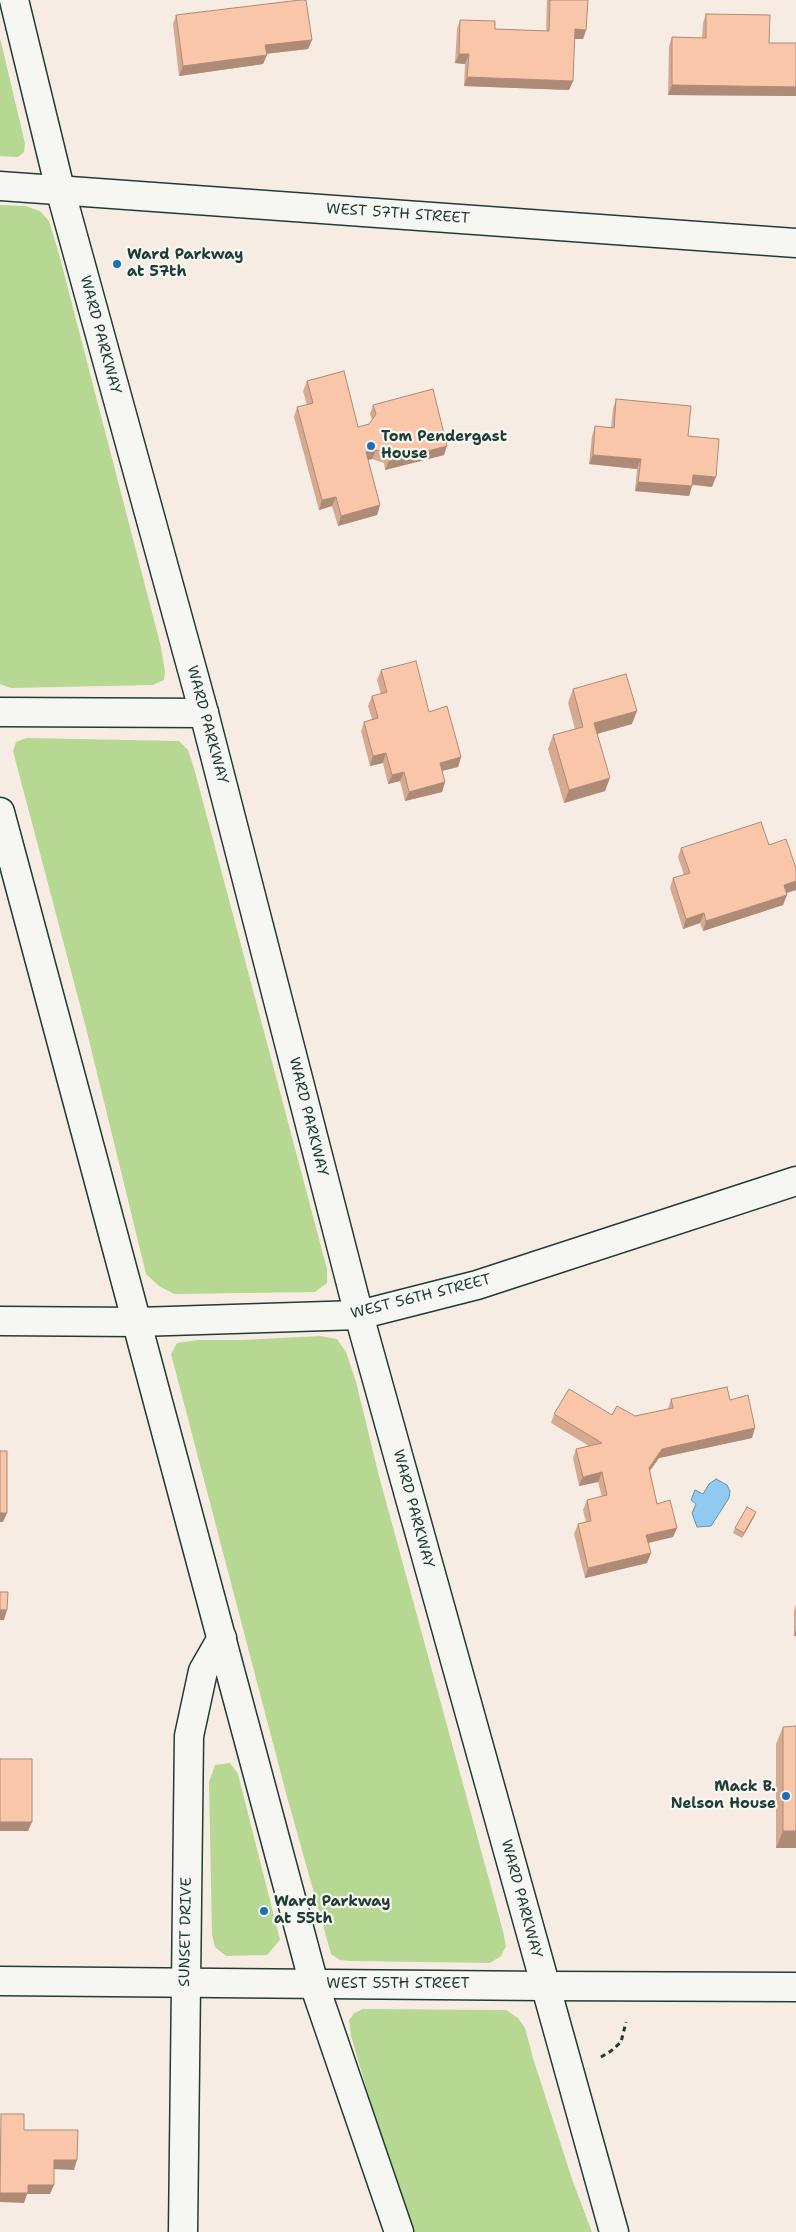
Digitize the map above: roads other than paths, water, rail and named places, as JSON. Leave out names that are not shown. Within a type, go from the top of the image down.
[{"type":"main road","name":"WARD PARKWAY","points":[[14,0],[60,189],[204,713],[360,1315],[614,2232]]},
{"type":"main road","name":"WEST 57TH STREET","points":[[0,186],[796,243]]},
{"type":"main road","points":[[0,712],[204,713]]},
{"type":"main road","points":[[0,812],[314,1984],[399,2232]]},
{"type":"main road","name":"WEST 56TH STREET","points":[[0,1321],[138,1322],[360,1315],[477,1285],[796,1181]]},
{"type":"main road","name":"SUNSET DRIVE","points":[[183,2232],[189,1736],[203,1671],[222,1638]]},
{"type":"main road","name":"WEST 55TH STREET","points":[[0,1981],[796,1988]]},
{"type":"water","points":[[716,1479],[727,1485],[730,1491],[729,1498],[711,1526],[697,1527],[692,1513],[696,1504],[691,1500],[695,1490],[703,1494],[709,1484]]},
{"type":"place","name":"Ward Parkway at 57th","points":[[117,264]]},
{"type":"place","name":"Tom Pendergast House","points":[[371,446]]},
{"type":"place","name":"Mack B. Nelson House","points":[[786,1796]]},
{"type":"place","name":"Ward Parkway at 55th","points":[[264,1911]]}]
